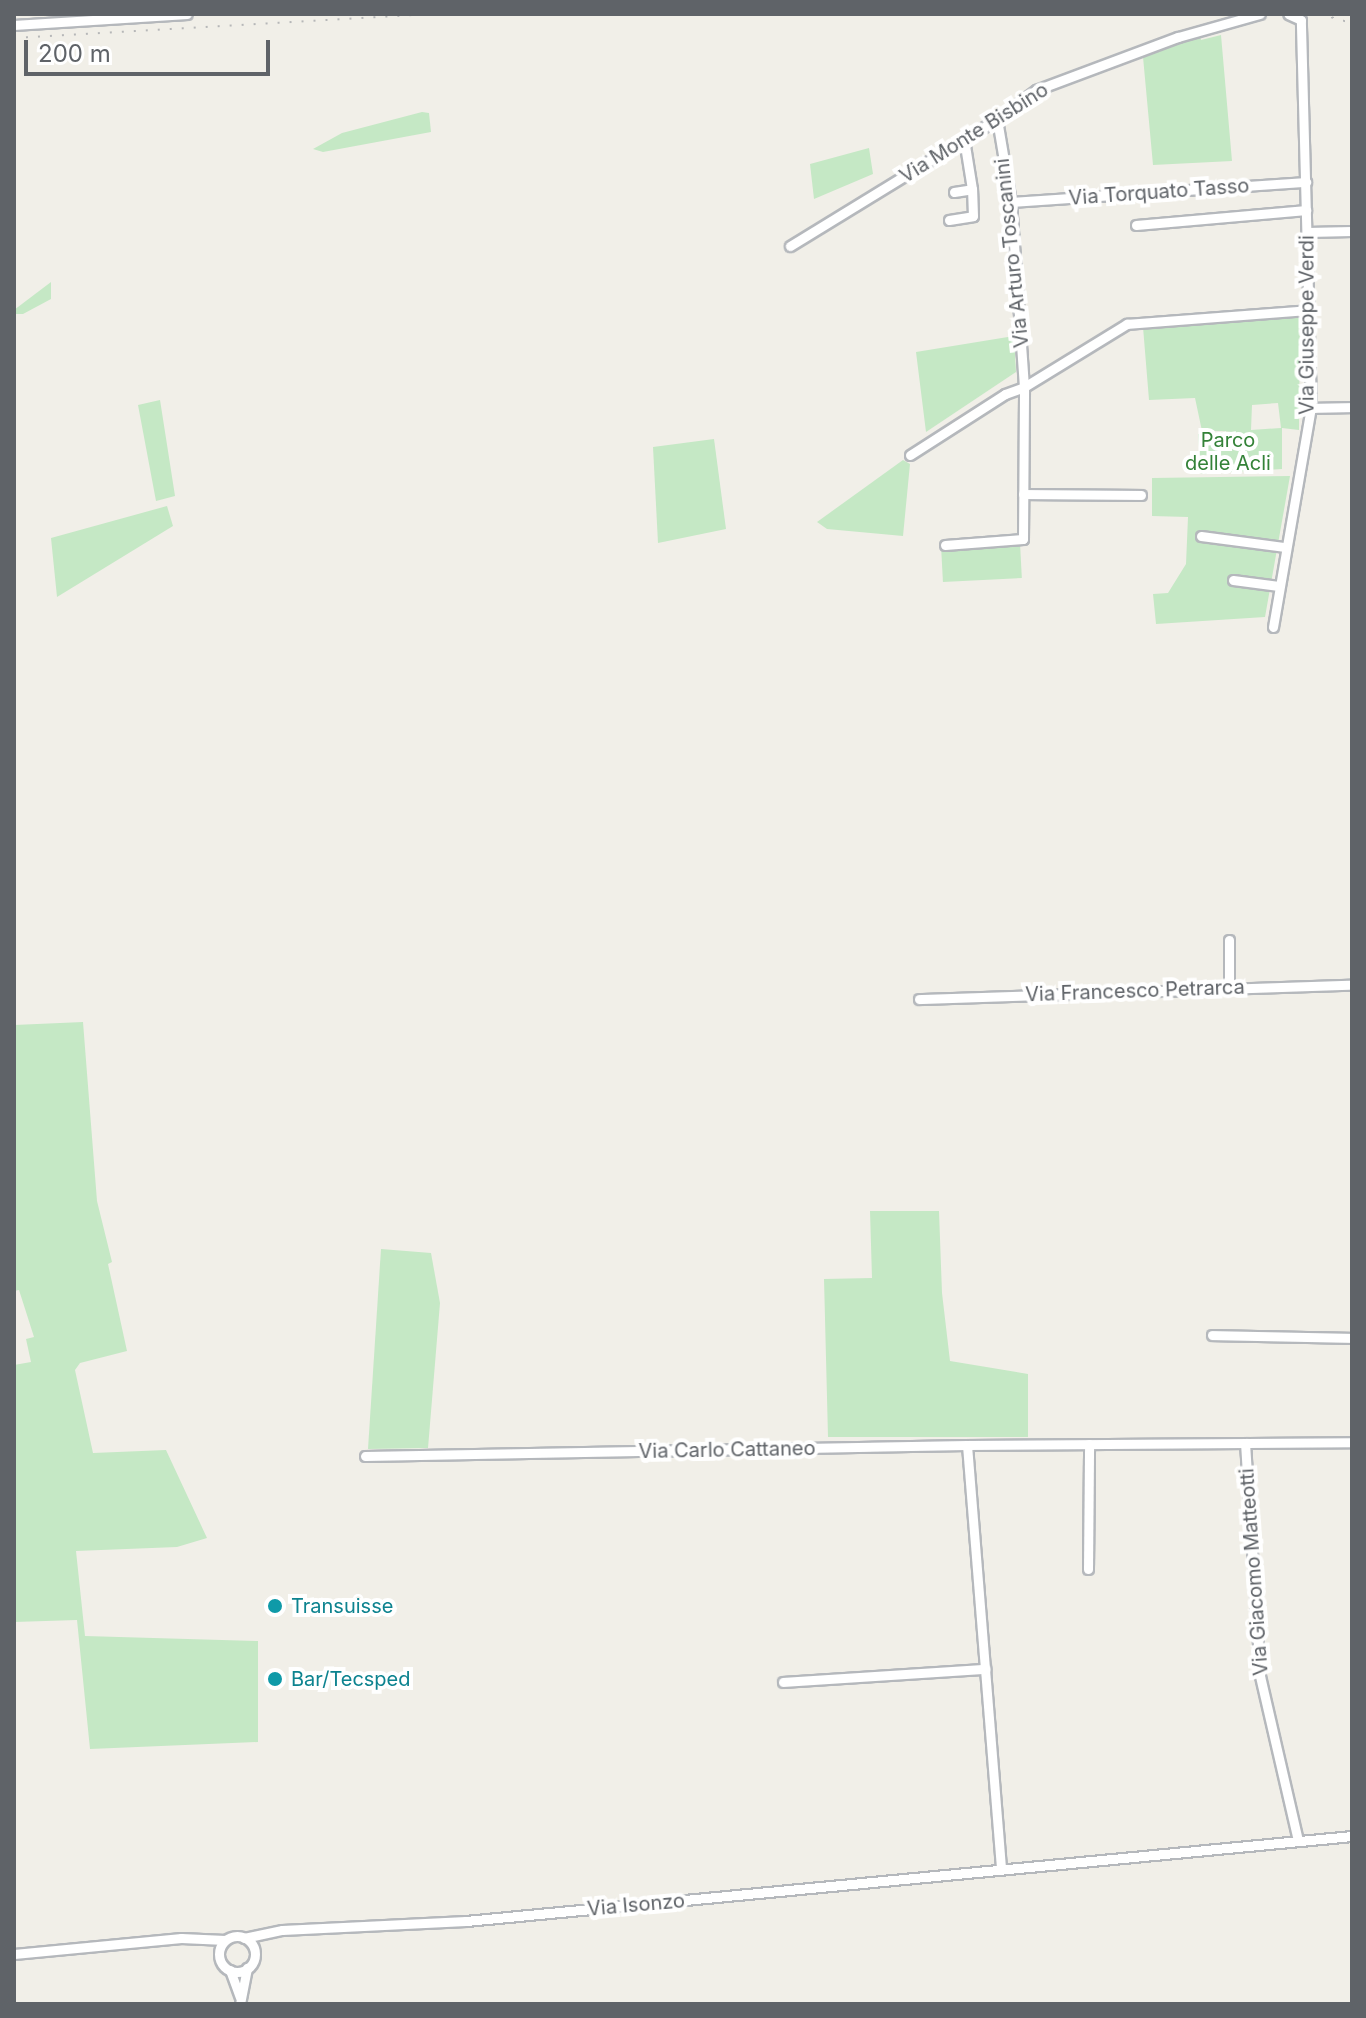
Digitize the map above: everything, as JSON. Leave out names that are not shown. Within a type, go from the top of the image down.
[{"type":"street","points":[[14,25],[187,14]]},
{"type":"street","name":"Via Monte Bisbino","points":[[790,246],[997,119],[1036,90],[1178,37],[1260,14]]},
{"type":"street","name":"Via Giuseppe Verdi","points":[[1273,627],[1311,408],[1301,20],[1288,14]]},
{"type":"street","name":"Via Arturo Toscanini","points":[[945,545],[1023,539],[1024,387],[1011,202],[997,119]]},
{"type":"street","points":[[949,220],[973,216],[964,139]]},
{"type":"street","name":"Via Torquato Tasso","points":[[1011,202],[1306,182]]},
{"type":"street","points":[[954,192],[972,189]]},
{"type":"street","points":[[1136,225],[1306,210]]},
{"type":"street","points":[[1307,232],[1352,231]]},
{"type":"street","points":[[910,455],[1005,394],[1024,387],[1127,324],[1309,310]]},
{"type":"street","points":[[1311,408],[1352,407]]},
{"type":"street","points":[[1023,494],[1141,495]]},
{"type":"street","points":[[1201,536],[1285,547]]},
{"type":"street","points":[[1233,580],[1279,586]]},
{"type":"street","points":[[1229,940],[1229,988]]},
{"type":"street","name":"Via Francesco Petrarca","points":[[919,999],[1352,985]]},
{"type":"street","points":[[1212,1335],[1352,1338]]},
{"type":"street","name":"Via Carlo Cattaneo","points":[[365,1456],[967,1445],[1352,1442]]},
{"type":"street","name":"Via Giacomo Matteotti","points":[[1245,1443],[1260,1676],[1298,1841]]},
{"type":"street","points":[[1088,1569],[1089,1444]]},
{"type":"street","points":[[967,1445],[1001,1869]]},
{"type":"street","points":[[783,1682],[986,1669]]},
{"type":"street","name":"Via Isonzo","points":[[244,1938],[270,1933],[466,1921],[1352,1838]]},
{"type":"street","points":[[240,2001],[247,1968],[270,1933]]},
{"type":"street","points":[[14,1954],[198,1938],[244,1938],[255,1953]]},
{"type":"street","points":[[198,1938],[230,1970],[240,2001]]},
{"type":"street","points":[[219,1957],[225,1940]]},
{"type":"street","points":[[230,1970],[247,1968]]},
{"type":"green space","points":[[1200,35],[1201,40],[1221,35],[1232,161],[1153,165],[1143,57]]},
{"type":"green space","points":[[422,112],[429,113],[431,132],[323,152],[313,149],[342,133]]},
{"type":"green space","points":[[869,148],[873,174],[814,199],[810,164]]},
{"type":"green space","points":[[51,282],[51,299],[23,314],[14,314],[14,310]]},
{"type":"green space","name":"Parco delle Acli","points":[[1300,316],[1299,430],[1282,428],[1282,469],[1201,474],[1198,434],[1233,431],[1202,431],[1195,398],[1149,400],[1143,327]],"holes":[[[1278,403],[1281,428],[1251,430],[1252,405]]]},
{"type":"green space","points":[[1014,336],[1016,372],[926,432],[916,352]]},
{"type":"green space","points":[[160,400],[175,496],[156,501],[138,405]]},
{"type":"green space","points":[[714,439],[726,529],[658,543],[653,447]]},
{"type":"green space","points":[[903,460],[910,464],[903,536],[827,529],[817,522]]},
{"type":"green space","points":[[1290,476],[1265,617],[1156,624],[1153,594],[1168,593],[1186,564],[1188,517],[1152,516],[1152,478]]},
{"type":"green space","points":[[167,506],[173,526],[57,597],[51,538]]},
{"type":"green space","points":[[1020,543],[1022,578],[943,582],[941,547]]},
{"type":"green space","points":[[83,1022],[97,1201],[112,1262],[108,1264],[127,1351],[80,1363],[75,1370],[93,1453],[166,1450],[207,1538],[177,1547],[76,1551],[85,1636],[258,1641],[258,1742],[90,1749],[77,1620],[14,1622],[14,1365],[31,1362],[26,1339],[34,1337],[19,1290],[14,1291],[14,1025]]},
{"type":"green space","points":[[870,1211],[939,1211],[942,1293],[950,1361],[1028,1374],[1028,1437],[828,1437],[824,1279],[872,1278]]},
{"type":"green space","points":[[381,1249],[431,1253],[440,1303],[428,1448],[368,1449]]},
{"type":"railway","points":[[14,38],[426,14]]},
{"type":"railway","points":[[1320,14],[1352,23]]},
{"type":"place","name":"Transuisse","points":[[275,1606]]},
{"type":"place","name":"Bar/Tecsped","points":[[275,1679]]}]
